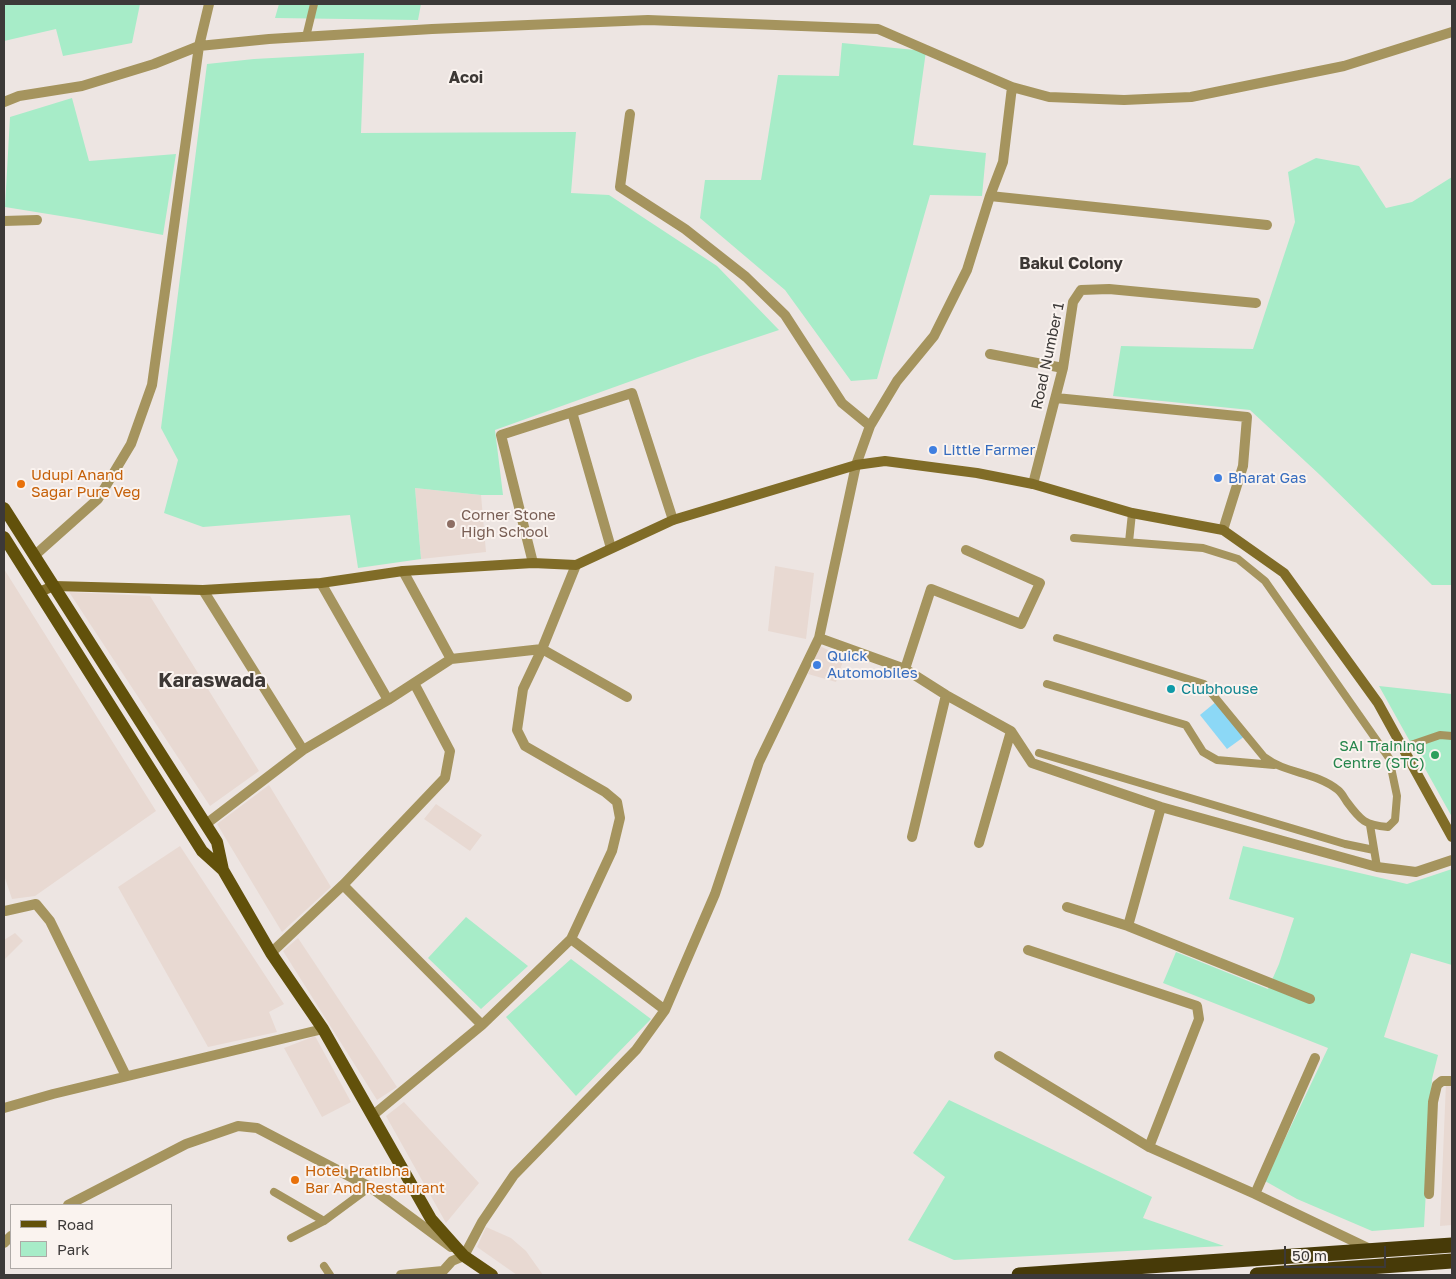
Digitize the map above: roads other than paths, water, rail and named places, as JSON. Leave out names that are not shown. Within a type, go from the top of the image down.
[{"type":"highway","points":[[1019,1275],[1452,1245]]},
{"type":"highway","points":[[1257,1275],[1452,1261]]},
{"type":"main road","points":[[4,508],[217,842],[223,870]]},
{"type":"main road","points":[[4,537],[202,851],[223,870],[271,953],[323,1029],[431,1218],[464,1256],[492,1275]]},
{"type":"street","points":[[34,556],[98,499],[131,444],[152,385],[199,46],[209,4]]},
{"type":"street","points":[[4,102],[19,96],[82,86],[154,64],[199,46],[432,29],[648,20],[878,29],[1012,87],[1049,96],[1124,100],[1191,97],[1344,66],[1452,32]]},
{"type":"street","points":[[401,1275],[443,1271],[452,1261],[464,1256],[482,1222],[514,1175],[636,1050],[666,1010],[715,894],[759,762],[819,638],[856,465],[870,426],[897,381],[934,336],[967,270],[990,196],[1003,162],[1012,87]]},
{"type":"street","points":[[630,114],[620,187],[685,229],[746,277],[785,315],[842,403],[870,426]]},
{"type":"street","points":[[990,196],[1266,225]]},
{"type":"street","points":[[4,221],[37,220]]},
{"type":"street","name":"Road Number 1","points":[[1033,484],[1063,368],[1072,302],[1081,290],[1109,289],[1256,303]]},
{"type":"street","points":[[990,354],[1063,368]]},
{"type":"street","points":[[533,563],[501,435],[632,393],[673,520]]},
{"type":"street","points":[[1056,398],[1247,418],[1242,466],[1223,530]]},
{"type":"street","points":[[572,412],[611,548]]},
{"type":"street","points":[[38,592],[54,586],[203,590],[321,583],[403,570],[533,563],[576,565],[673,520],[856,465],[885,461],[977,473],[1033,484],[1132,513],[1223,530],[1284,573],[1378,703],[1452,837]]},
{"type":"street","points":[[905,669],[931,589],[1021,624],[1040,583],[966,550]]},
{"type":"street","points":[[372,1116],[482,1025],[571,939],[612,851],[620,818],[617,802],[605,792],[525,746],[517,730],[523,689],[542,649],[576,565]]},
{"type":"street","points":[[403,570],[451,659]]},
{"type":"street","points":[[321,583],[388,700]]},
{"type":"street","points":[[203,590],[303,750]]},
{"type":"street","points":[[819,638],[905,669],[946,695],[1011,731],[1032,763],[1160,807],[1377,867],[1416,872],[1452,860]]},
{"type":"street","points":[[206,824],[303,750],[388,700],[451,659],[542,649],[627,697]]},
{"type":"street","points":[[271,953],[342,885],[444,778],[450,751],[414,683]]},
{"type":"street","points":[[912,837],[946,695]]},
{"type":"street","points":[[979,843],[1011,731]]},
{"type":"street","points":[[1128,926],[1160,807]]},
{"type":"street","points":[[342,885],[482,1025]]},
{"type":"street","points":[[4,923],[4,909],[36,904],[50,921],[126,1076]]},
{"type":"street","points":[[1067,907],[1128,926],[1310,999]]},
{"type":"street","points":[[571,939],[666,1010]]},
{"type":"street","points":[[1028,950],[1197,1006],[1199,1019],[1149,1147]]},
{"type":"street","points":[[4,1108],[126,1076],[323,1029]]},
{"type":"street","points":[[999,1056],[1149,1147],[1255,1194],[1371,1250]]},
{"type":"street","points":[[1255,1194],[1315,1058]]},
{"type":"street","points":[[1429,1194],[1433,1102],[1437,1085],[1442,1081],[1452,1081]]},
{"type":"street","points":[[70,1204],[186,1144],[238,1126],[257,1128],[370,1187],[464,1256]]},
{"type":"lane","points":[[306,37],[314,4]]},
{"type":"lane","points":[[1129,542],[1132,513]]},
{"type":"lane","points":[[1046,684],[1186,725],[1202,752],[1217,760],[1275,766],[1312,776],[1338,790],[1355,813],[1370,825],[1388,827],[1395,820],[1396,796],[1390,758],[1265,581],[1238,559],[1203,548],[1074,538]]},
{"type":"lane","points":[[1057,638],[1204,684],[1264,757],[1275,766]]},
{"type":"lane","points":[[1402,748],[1440,735],[1452,736]]},
{"type":"lane","points":[[1040,753],[1345,844],[1374,850]]},
{"type":"lane","points":[[1370,825],[1377,867]]},
{"type":"lane","points":[[291,1238],[324,1221],[370,1187]]},
{"type":"lane","points":[[274,1192],[324,1221]]},
{"type":"lane","points":[[324,1266],[330,1275]]},
{"type":"water","points":[[1217,701],[1245,736],[1227,749],[1200,715]]},
{"type":"place","name":"Little Farmer","points":[[933,450]]},
{"type":"place","name":"Bharat Gas","points":[[1218,478]]},
{"type":"place","name":"Udupi Anand Sagar Pure Veg","points":[[21,484]]},
{"type":"place","name":"Corner Stone High School","points":[[451,524]]},
{"type":"place","name":"Quick Automobiles","points":[[817,665]]},
{"type":"place","name":"Clubhouse","points":[[1171,689]]},
{"type":"place","name":"SAI Training Centre (STC)","points":[[1435,755]]},
{"type":"place","name":"Hotel Pratibha Bar And Restaurant","points":[[295,1180]]},
{"type":"district","name":"Acoi","points":[[466,78]]},
{"type":"district","name":"Bakul Colony","points":[[1071,264]]},
{"type":"district","name":"Karaswada","points":[[212,681]]}]
